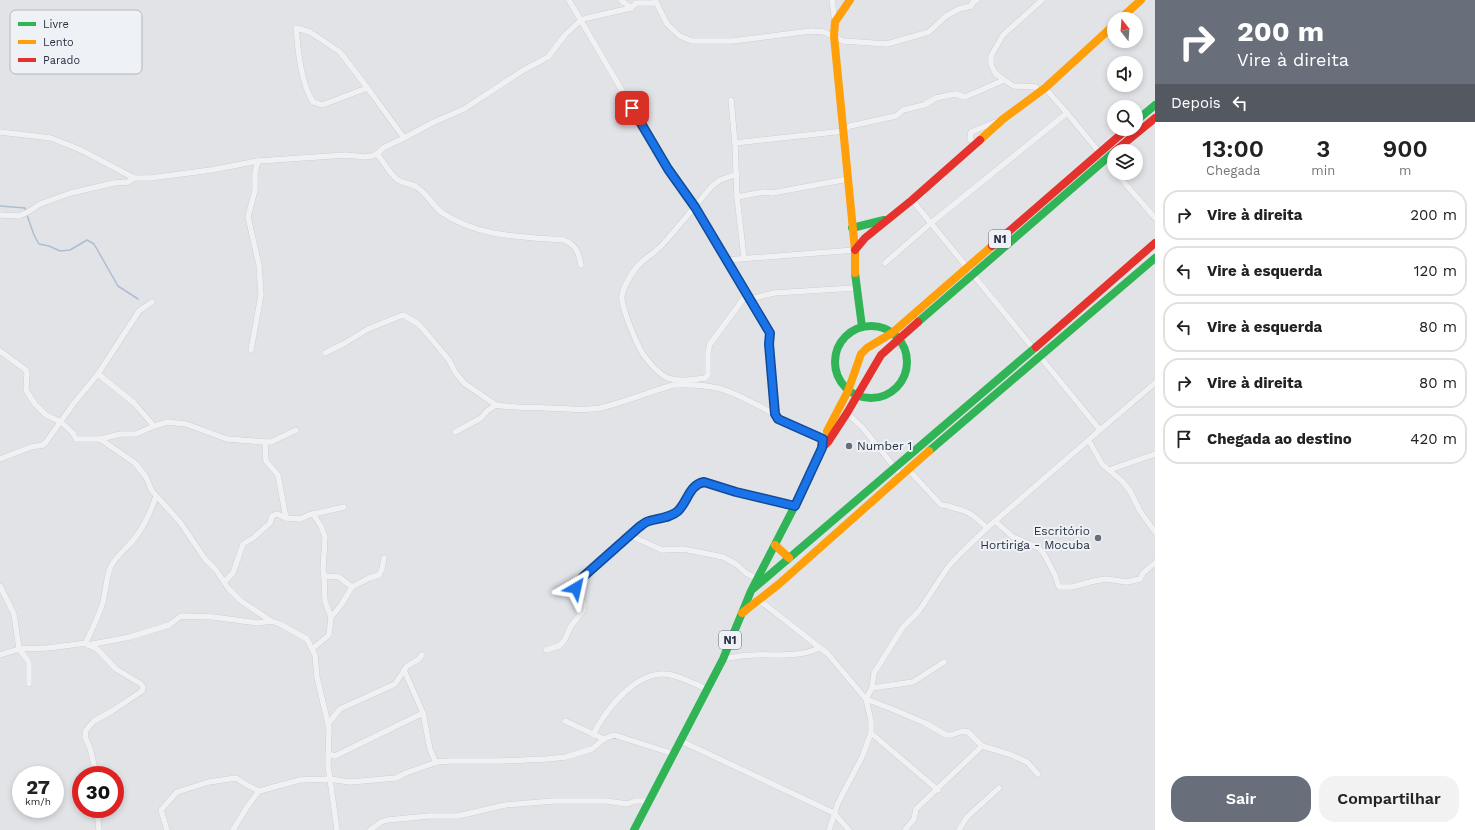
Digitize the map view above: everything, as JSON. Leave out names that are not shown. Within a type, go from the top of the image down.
[{"type":"main road","points":[[850,0],[835,22],[834,36],[855,250],[855,288],[862,327]]},
{"type":"main road","points":[[1128,12],[1141,0]]},
{"type":"main road","points":[[855,250],[864,238],[912,200],[1003,119],[1042,91],[1107,31]]},
{"type":"main road","points":[[1143,115],[1155,105]]},
{"type":"main road","name":"N1","points":[[1124,144],[1155,118]]},
{"type":"main road","name":"N1","points":[[634,830],[723,658],[740,614],[795,506],[848,391],[858,360],[863,351],[892,333],[966,267],[1119,136]]},
{"type":"main road","name":"N1","points":[[824,443],[846,413],[881,355],[1105,160]]},
{"type":"main road","points":[[852,228],[887,220]]},
{"type":"main road","points":[[749,595],[789,558],[873,488],[895,467],[1034,349],[1155,243]]},
{"type":"main road","points":[[740,614],[759,600],[901,475],[1155,258]]},
{"type":"main road","points":[[876,326],[892,333],[898,339],[907,357],[906,373],[902,381],[891,392],[883,396],[871,398],[857,395],[848,391],[838,376],[835,366],[835,356],[839,346],[853,331],[862,327],[876,326]]},
{"type":"main road","points":[[871,346],[881,355]]},
{"type":"main road","points":[[858,360],[861,364],[871,370]]},
{"type":"main road","points":[[986,390],[993,397]]},
{"type":"main road","points":[[936,432],[942,440]]},
{"type":"main road","points":[[873,488],[879,495]]},
{"type":"main road","points":[[775,545],[789,558]]},
{"type":"street","points":[[569,0],[668,169],[695,207],[770,333],[769,344],[775,414],[778,419],[824,443]]},
{"type":"street","points":[[621,0],[631,8]]},
{"type":"street","points":[[832,0],[835,22]]},
{"type":"street","points":[[0,132],[51,138],[81,150],[134,178],[150,178],[211,170],[258,161],[346,155],[368,157],[377,154],[383,148],[434,122],[464,109],[522,71],[548,57],[565,35],[581,20],[631,8],[636,3],[655,1],[667,24],[680,36],[692,41],[732,41],[811,31],[824,32],[843,41],[887,44],[930,32],[946,16],[959,9],[971,6],[976,0]]},
{"type":"street","points":[[1042,0],[1003,36],[991,56],[991,64],[995,73],[1014,86],[1036,87],[1042,91],[1067,113],[1105,160]]},
{"type":"street","points":[[367,88],[322,105],[313,102],[305,84],[296,28],[310,32],[340,52],[367,88],[404,138]]},
{"type":"street","points":[[735,143],[844,131],[850,126],[896,116],[903,110],[924,105],[936,98],[955,94],[965,97],[1004,80]]},
{"type":"street","points":[[731,100],[737,174],[737,197],[744,258]]},
{"type":"street","points":[[885,264],[931,223],[1067,113]]},
{"type":"street","points":[[975,144],[970,139],[971,132],[1003,119]]},
{"type":"street","points":[[377,154],[395,177],[403,182],[418,187],[441,212],[464,225],[487,232],[515,237],[564,240],[571,243],[578,252],[581,265]]},
{"type":"street","points":[[251,350],[262,295],[259,265],[248,217],[255,190],[255,173],[258,161]]},
{"type":"street","points":[[737,174],[720,180],[712,186],[662,245],[648,255],[636,268],[622,293],[622,298],[639,347],[653,367],[668,379],[681,380],[705,378],[708,371],[708,352],[710,344],[749,297],[774,293],[855,288]]},
{"type":"street","points":[[0,215],[18,216],[28,212],[40,204],[71,193],[114,183],[128,182],[134,178]]},
{"type":"street","points":[[737,197],[764,192],[772,193],[848,178]]},
{"type":"street","points":[[1122,180],[1155,218]]},
{"type":"street","points":[[912,200],[1100,430]]},
{"type":"street","points":[[726,260],[855,250]]},
{"type":"street","points":[[0,459],[31,447],[43,445],[84,389],[98,374],[139,311],[152,302]]},
{"type":"street","points":[[325,353],[368,329],[403,315],[417,323],[423,329],[449,360],[455,372],[464,383],[496,405],[512,408],[588,410],[673,385],[684,385],[717,388],[732,392],[775,414]]},
{"type":"street","points":[[0,351],[26,370],[26,390],[36,404],[46,415],[61,422],[73,433],[76,439],[100,439],[121,434],[136,434],[168,422],[183,423],[228,439],[265,442],[271,442],[296,430]]},
{"type":"street","points":[[98,374],[134,403],[154,426]]},
{"type":"street","points":[[866,699],[872,688],[874,673],[903,627],[918,611],[948,567],[994,521],[1089,441],[1155,382]]},
{"type":"street","points":[[455,432],[481,418],[487,411],[496,405]]},
{"type":"street","points":[[846,413],[856,422],[901,475]]},
{"type":"street","points":[[100,439],[135,463],[146,477],[152,491],[180,522],[205,559],[216,570],[224,582],[241,601],[271,622]]},
{"type":"street","points":[[1089,441],[1102,464],[1122,481],[1130,491],[1140,510],[1155,532]]},
{"type":"street","points":[[265,442],[266,461],[278,475],[286,518]]},
{"type":"street","points":[[1109,470],[1155,454]]},
{"type":"street","points":[[908,469],[941,505],[964,510],[974,516],[987,528]]},
{"type":"street","points":[[546,650],[559,646],[564,641],[571,626],[583,611],[584,604],[577,592],[578,583],[598,562],[648,522],[672,516],[680,509],[695,486],[704,482],[736,492],[795,506]]},
{"type":"street","points":[[87,644],[103,603],[111,566],[119,554],[126,549],[136,536],[148,517],[156,496]]},
{"type":"street","points":[[224,582],[234,573],[243,544],[253,538],[270,523],[272,516],[277,514],[286,518],[300,518],[344,507]]},
{"type":"street","points":[[312,649],[329,635],[331,617],[325,601],[323,569],[325,537],[321,526],[313,514]]},
{"type":"street","points":[[994,521],[1013,537],[1039,548],[1044,554],[1055,575],[1059,587],[1072,587],[1106,579],[1127,582],[1140,579],[1143,573],[1155,563]]},
{"type":"street","points":[[629,536],[662,550],[683,549],[723,557],[757,579]]},
{"type":"street","points":[[331,617],[341,605],[352,587],[369,578],[379,575],[384,558]]},
{"type":"street","points":[[324,576],[339,577],[352,587]]},
{"type":"street","points":[[0,586],[14,614],[19,649],[28,662],[29,684]]},
{"type":"street","points":[[749,595],[759,600],[828,654],[866,699],[871,721],[871,733],[862,757],[838,803],[829,830]]},
{"type":"street","points":[[0,655],[19,649],[87,644],[130,637],[169,625],[181,616],[213,617],[258,623],[271,622],[280,624],[298,633],[307,640],[315,655],[317,677],[330,730],[328,754],[329,780],[337,830]]},
{"type":"street","points":[[87,644],[97,649],[116,668],[141,684],[143,687],[142,691],[94,721],[86,730],[85,737],[90,748],[94,766]]},
{"type":"street","points":[[723,658],[753,654],[781,656],[808,653],[819,648]]},
{"type":"street","points":[[328,724],[340,709],[395,684],[409,664],[418,660],[422,654]]},
{"type":"street","points":[[872,688],[913,682],[944,662]]},
{"type":"street","points":[[404,670],[423,714],[430,749],[436,763]]},
{"type":"street","points":[[593,735],[602,719],[631,686],[640,680],[664,674],[707,689]]},
{"type":"street","points":[[866,699],[925,723],[946,735],[952,735],[963,731],[968,732],[982,746],[1003,752],[1027,762],[1038,774]]},
{"type":"street","points":[[328,754],[335,756],[423,714]]},
{"type":"street","points":[[566,721],[604,739]]},
{"type":"street","points":[[871,733],[938,790]]},
{"type":"street","points":[[233,830],[259,791],[300,780],[350,782],[396,778],[436,763],[450,761],[501,761],[566,757],[592,749],[608,737],[618,736],[674,754]]},
{"type":"street","points":[[681,741],[834,813],[848,830]]},
{"type":"street","points":[[905,830],[914,819],[916,810],[982,746]]},
{"type":"street","points":[[167,830],[161,810],[180,791],[206,783],[234,778],[259,791]]},
{"type":"street","points":[[959,830],[967,817],[998,788]]},
{"type":"street","points":[[370,830],[381,822],[387,820],[429,816],[458,816],[505,805],[553,801],[591,801],[626,804],[635,801],[648,801]]},
{"type":"street","points":[[98,818],[99,830]]},
{"type":"waterway","points":[[0,206],[25,208],[26,211]]},
{"type":"waterway","points":[[27,215],[39,244],[49,246],[60,251],[70,250],[87,240],[94,244],[118,286],[138,299]]},
{"type":"traffic: fast","points":[[1143,115],[1155,105]]},
{"type":"traffic: fast","points":[[918,322],[1107,158]]},
{"type":"traffic: fast","points":[[852,228],[884,220]]},
{"type":"traffic: fast","points":[[929,451],[1155,258]]},
{"type":"traffic: fast","points":[[855,273],[862,327]]},
{"type":"traffic: fast","points":[[871,326],[891,332],[901,342],[907,362],[901,382],[891,392],[871,398],[851,392],[841,382],[835,362],[841,342],[851,332],[871,326]]},
{"type":"traffic: fast","points":[[754,588],[1036,347]]},
{"type":"traffic: fast","points":[[634,830],[723,659],[751,591],[803,490]]},
{"type":"traffic: slow","points":[[850,0],[835,22],[834,36],[855,250],[855,273]]},
{"type":"traffic: slow","points":[[1128,12],[1141,0]]},
{"type":"traffic: slow","points":[[980,140],[1003,119],[1045,88],[1107,31]]},
{"type":"traffic: slow","points":[[827,431],[848,391],[861,354],[867,348],[892,333],[992,246]]},
{"type":"traffic: slow","points":[[742,613],[779,584],[929,451]]},
{"type":"traffic: slow","points":[[775,545],[789,558]]},
{"type":"traffic: jam","points":[[1123,144],[1155,118]]},
{"type":"traffic: jam","points":[[992,246],[1119,136]]},
{"type":"traffic: jam","points":[[855,250],[865,238],[912,200],[980,140]]},
{"type":"traffic: jam","points":[[1036,347],[1155,243]]},
{"type":"traffic: jam","points":[[803,490],[822,448],[828,442],[847,413],[881,355],[918,322]]},
{"type":"place","name":"Number 1","points":[[849,446]]},
{"type":"place","name":"Escritório Hortiriga - Mocuba","points":[[1098,538]]},
{"type":"route","points":[[576,588],[584,576],[638,528],[648,522],[672,516],[680,509],[695,486],[699,483],[704,482],[736,492],[795,506],[822,448],[823,439],[778,419],[775,414],[769,344],[770,333],[695,207],[668,169],[632,108]]}]
